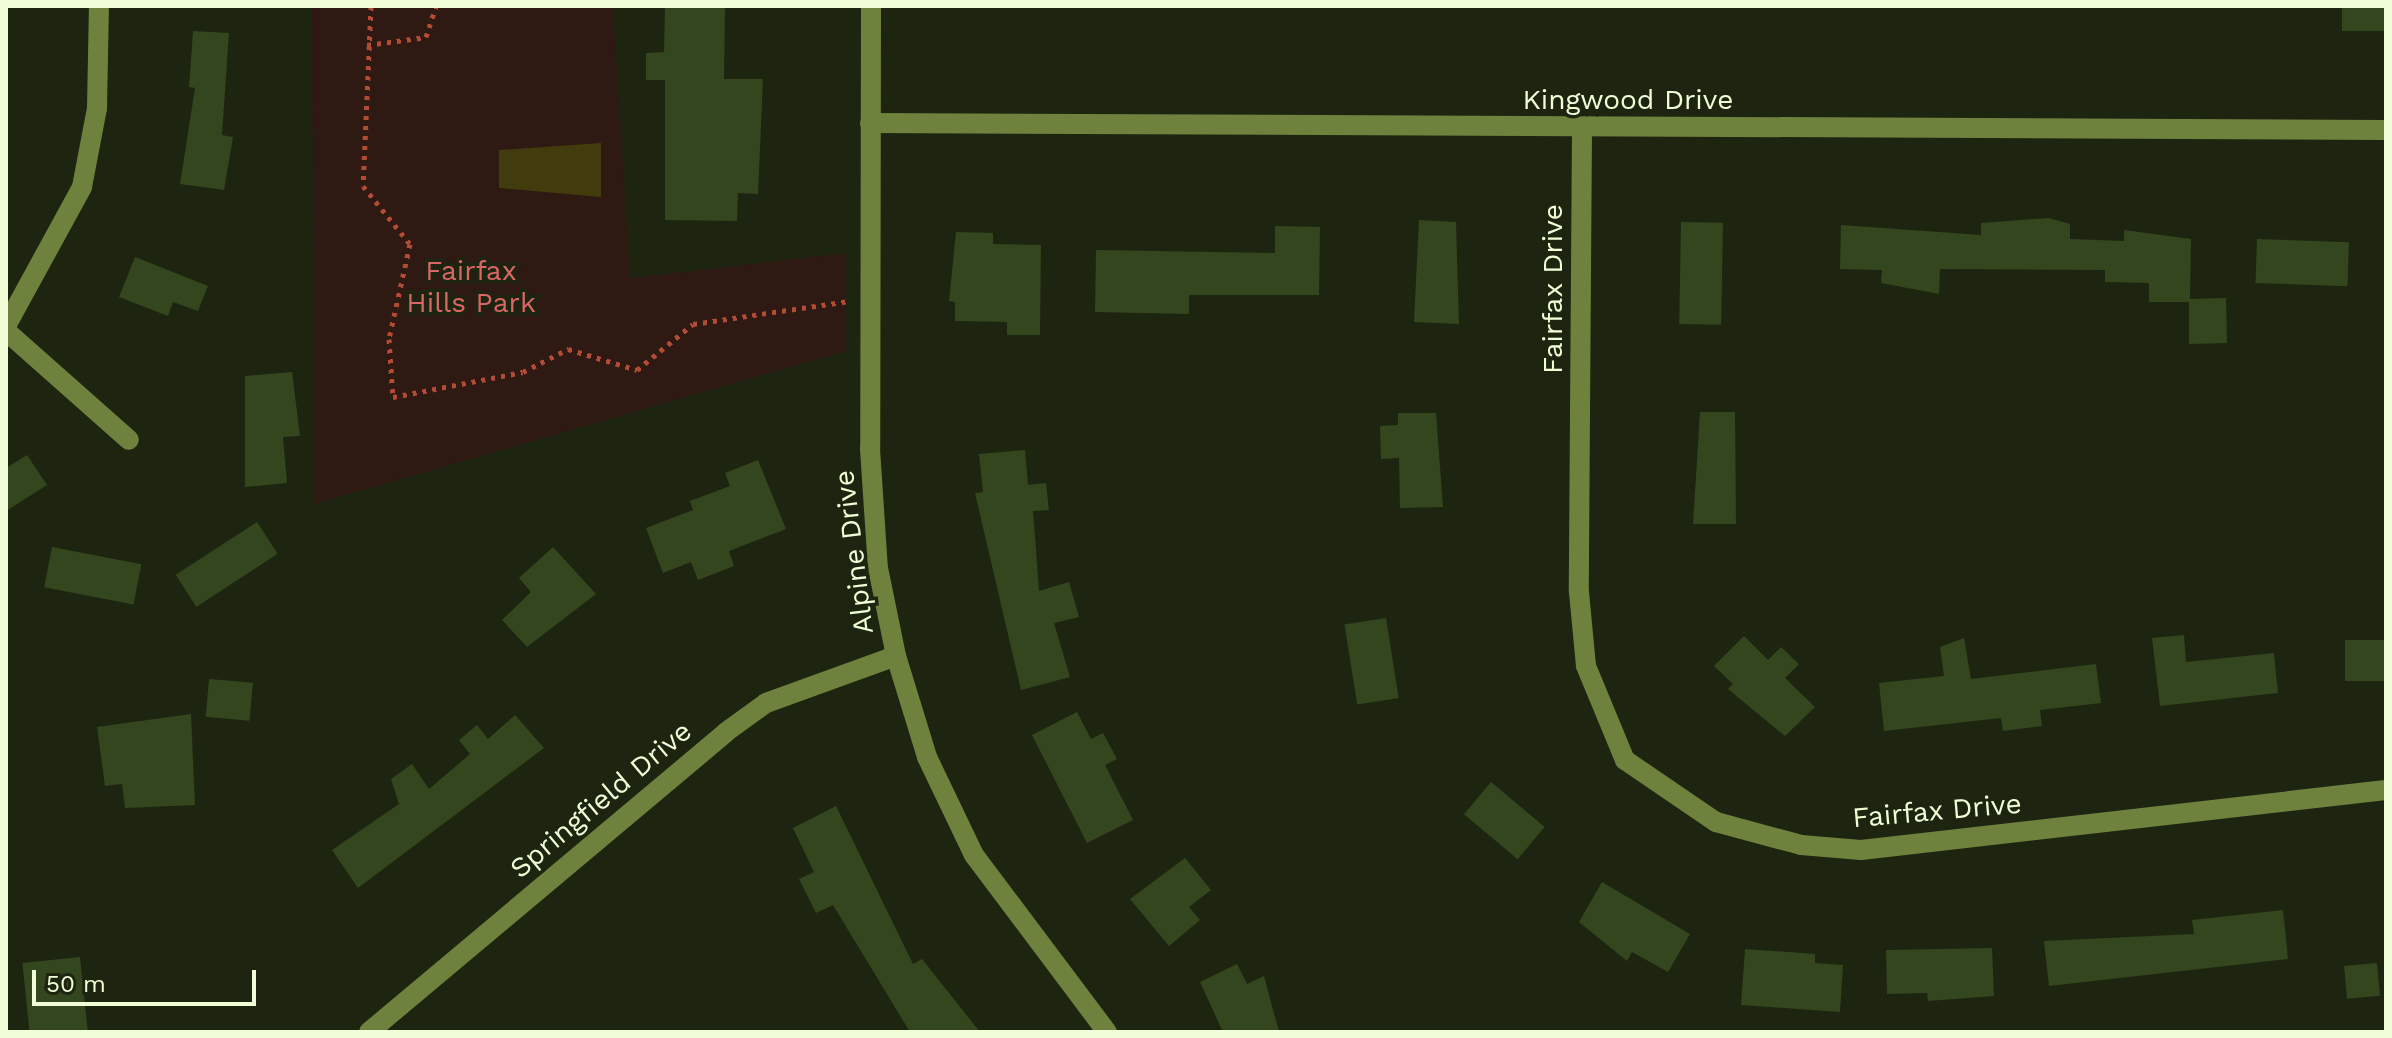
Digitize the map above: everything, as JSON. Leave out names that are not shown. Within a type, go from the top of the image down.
[{"type":"street","points":[[99,6],[97,108],[82,187],[6,328],[129,440]]},
{"type":"street","name":"Alpine Drive","points":[[871,6],[872,500],[896,656],[927,757],[974,855],[1107,1032]]},
{"type":"street","name":"Kingwood Drive","points":[[870,123],[2386,130]]},
{"type":"street","name":"Fairfax Drive","points":[[1582,128],[1579,592],[1586,666],[1625,760],[1716,822],[1801,845],[1861,850],[2386,790]]},
{"type":"street","name":"Springfield Drive","points":[[369,1032],[746,718],[815,683],[896,656]]},
{"type":"path","points":[[371,6],[363,186],[410,244],[389,339],[393,397],[523,372],[568,349],[637,370],[693,324],[870,298]]},
{"type":"path","points":[[367,45],[426,37],[436,6]]},
{"type":"green space","name":"Fairfax Hills Park","points":[[312,6],[613,6],[630,278],[846,253],[846,351],[314,504]]},
{"type":"shaded area","points":[[601,143],[601,197],[499,188],[499,150]]},
{"type":"building","points":[[665,6],[725,6],[724,79],[763,79],[758,194],[738,193],[737,221],[665,220],[665,80],[646,80],[646,53],[664,52]]},
{"type":"building","points":[[2342,6],[2386,6],[2386,31],[2342,31]]},
{"type":"building","points":[[193,31],[229,33],[222,135],[233,137],[224,190],[180,184],[195,88],[189,87]]},
{"type":"building","points":[[2049,218],[2070,224],[2070,239],[2124,241],[2124,230],[2191,239],[2190,299],[2226,298],[2227,343],[2189,344],[2189,302],[2149,302],[2149,283],[2105,282],[2105,270],[1940,269],[1939,294],[1881,283],[1882,270],[1840,269],[1841,225],[1981,235],[1981,223]]},
{"type":"building","points":[[1419,220],[1456,222],[1459,324],[1414,322]]},
{"type":"building","points":[[1681,222],[1723,223],[1721,325],[1679,324]]},
{"type":"building","points":[[1275,226],[1320,227],[1319,295],[1189,295],[1189,314],[1095,312],[1096,250],[1275,253]]},
{"type":"building","points":[[956,232],[993,233],[993,244],[1041,245],[1040,335],[1007,335],[1007,322],[955,321],[955,302],[949,301]]},
{"type":"building","points":[[2257,239],[2349,242],[2347,286],[2255,283]]},
{"type":"building","points":[[135,257],[208,286],[198,311],[173,302],[168,316],[119,297]]},
{"type":"building","points":[[292,372],[300,436],[283,437],[287,483],[245,487],[245,376]]},
{"type":"building","points":[[1700,412],[1735,412],[1736,524],[1693,524]]},
{"type":"building","points":[[1398,413],[1436,413],[1443,507],[1400,508],[1399,458],[1381,459],[1380,426],[1398,425]]},
{"type":"building","points":[[1025,450],[1028,485],[1046,483],[1049,510],[1033,511],[1039,591],[1069,582],[1079,617],[1054,623],[1070,677],[1021,690],[975,493],[983,492],[979,454]]},
{"type":"building","points":[[27,455],[47,485],[6,511],[6,468]]},
{"type":"building","points":[[758,460],[786,529],[729,551],[734,566],[698,580],[691,562],[663,573],[646,528],[693,510],[690,501],[730,486],[725,473]]},
{"type":"building","points":[[257,522],[278,554],[196,607],[176,575]]},
{"type":"building","points":[[52,547],[141,564],[134,605],[44,587]]},
{"type":"building","points":[[553,547],[596,594],[527,647],[502,620],[531,592],[519,578]]},
{"type":"building","points":[[1386,618],[1399,698],[1357,705],[1345,625]]},
{"type":"building","points":[[2184,635],[2186,662],[2274,653],[2278,693],[2160,706],[2152,638]]},
{"type":"building","points":[[1744,636],[1768,660],[1781,647],[1799,664],[1785,678],[1815,707],[1785,736],[1728,689],[1733,684],[1714,666]]},
{"type":"building","points":[[1964,638],[1971,679],[2096,664],[2101,703],[2040,710],[2042,726],[2003,731],[2001,718],[1884,731],[1879,683],[1944,676],[1940,647]]},
{"type":"building","points":[[2345,640],[2386,640],[2386,681],[2345,681]]},
{"type":"building","points":[[209,679],[253,683],[250,721],[206,717]]},
{"type":"building","points":[[1077,712],[1091,739],[1103,733],[1117,759],[1105,765],[1133,820],[1087,843],[1032,735]]},
{"type":"building","points":[[191,714],[195,805],[125,808],[122,784],[105,786],[97,727]]},
{"type":"building","points":[[515,715],[544,748],[358,888],[332,850],[399,804],[391,779],[412,764],[429,789],[470,754],[459,740],[477,725],[488,739]]},
{"type":"building","points":[[1491,782],[1545,827],[1518,859],[1464,814]]},
{"type":"building","points":[[836,806],[913,964],[922,959],[980,1032],[910,1032],[833,905],[816,913],[799,879],[814,872],[793,828]]},
{"type":"building","points":[[1185,858],[1211,890],[1189,907],[1200,920],[1169,946],[1130,899]]},
{"type":"building","points":[[1602,882],[1690,934],[1668,972],[1632,952],[1627,961],[1579,922]]},
{"type":"building","points":[[2283,910],[2288,959],[2049,986],[2044,941],[2194,934],[2192,920]]},
{"type":"building","points":[[1992,948],[1994,996],[1928,1001],[1927,993],[1887,994],[1886,950]]},
{"type":"building","points":[[1745,949],[1815,954],[1815,963],[1843,965],[1840,1012],[1741,1005]]},
{"type":"building","points":[[80,957],[88,1032],[30,1032],[22,963]]},
{"type":"building","points":[[2377,963],[2380,996],[2347,999],[2344,966]]},
{"type":"building","points":[[1237,964],[1247,984],[1264,976],[1279,1032],[1223,1032],[1200,982]]}]
